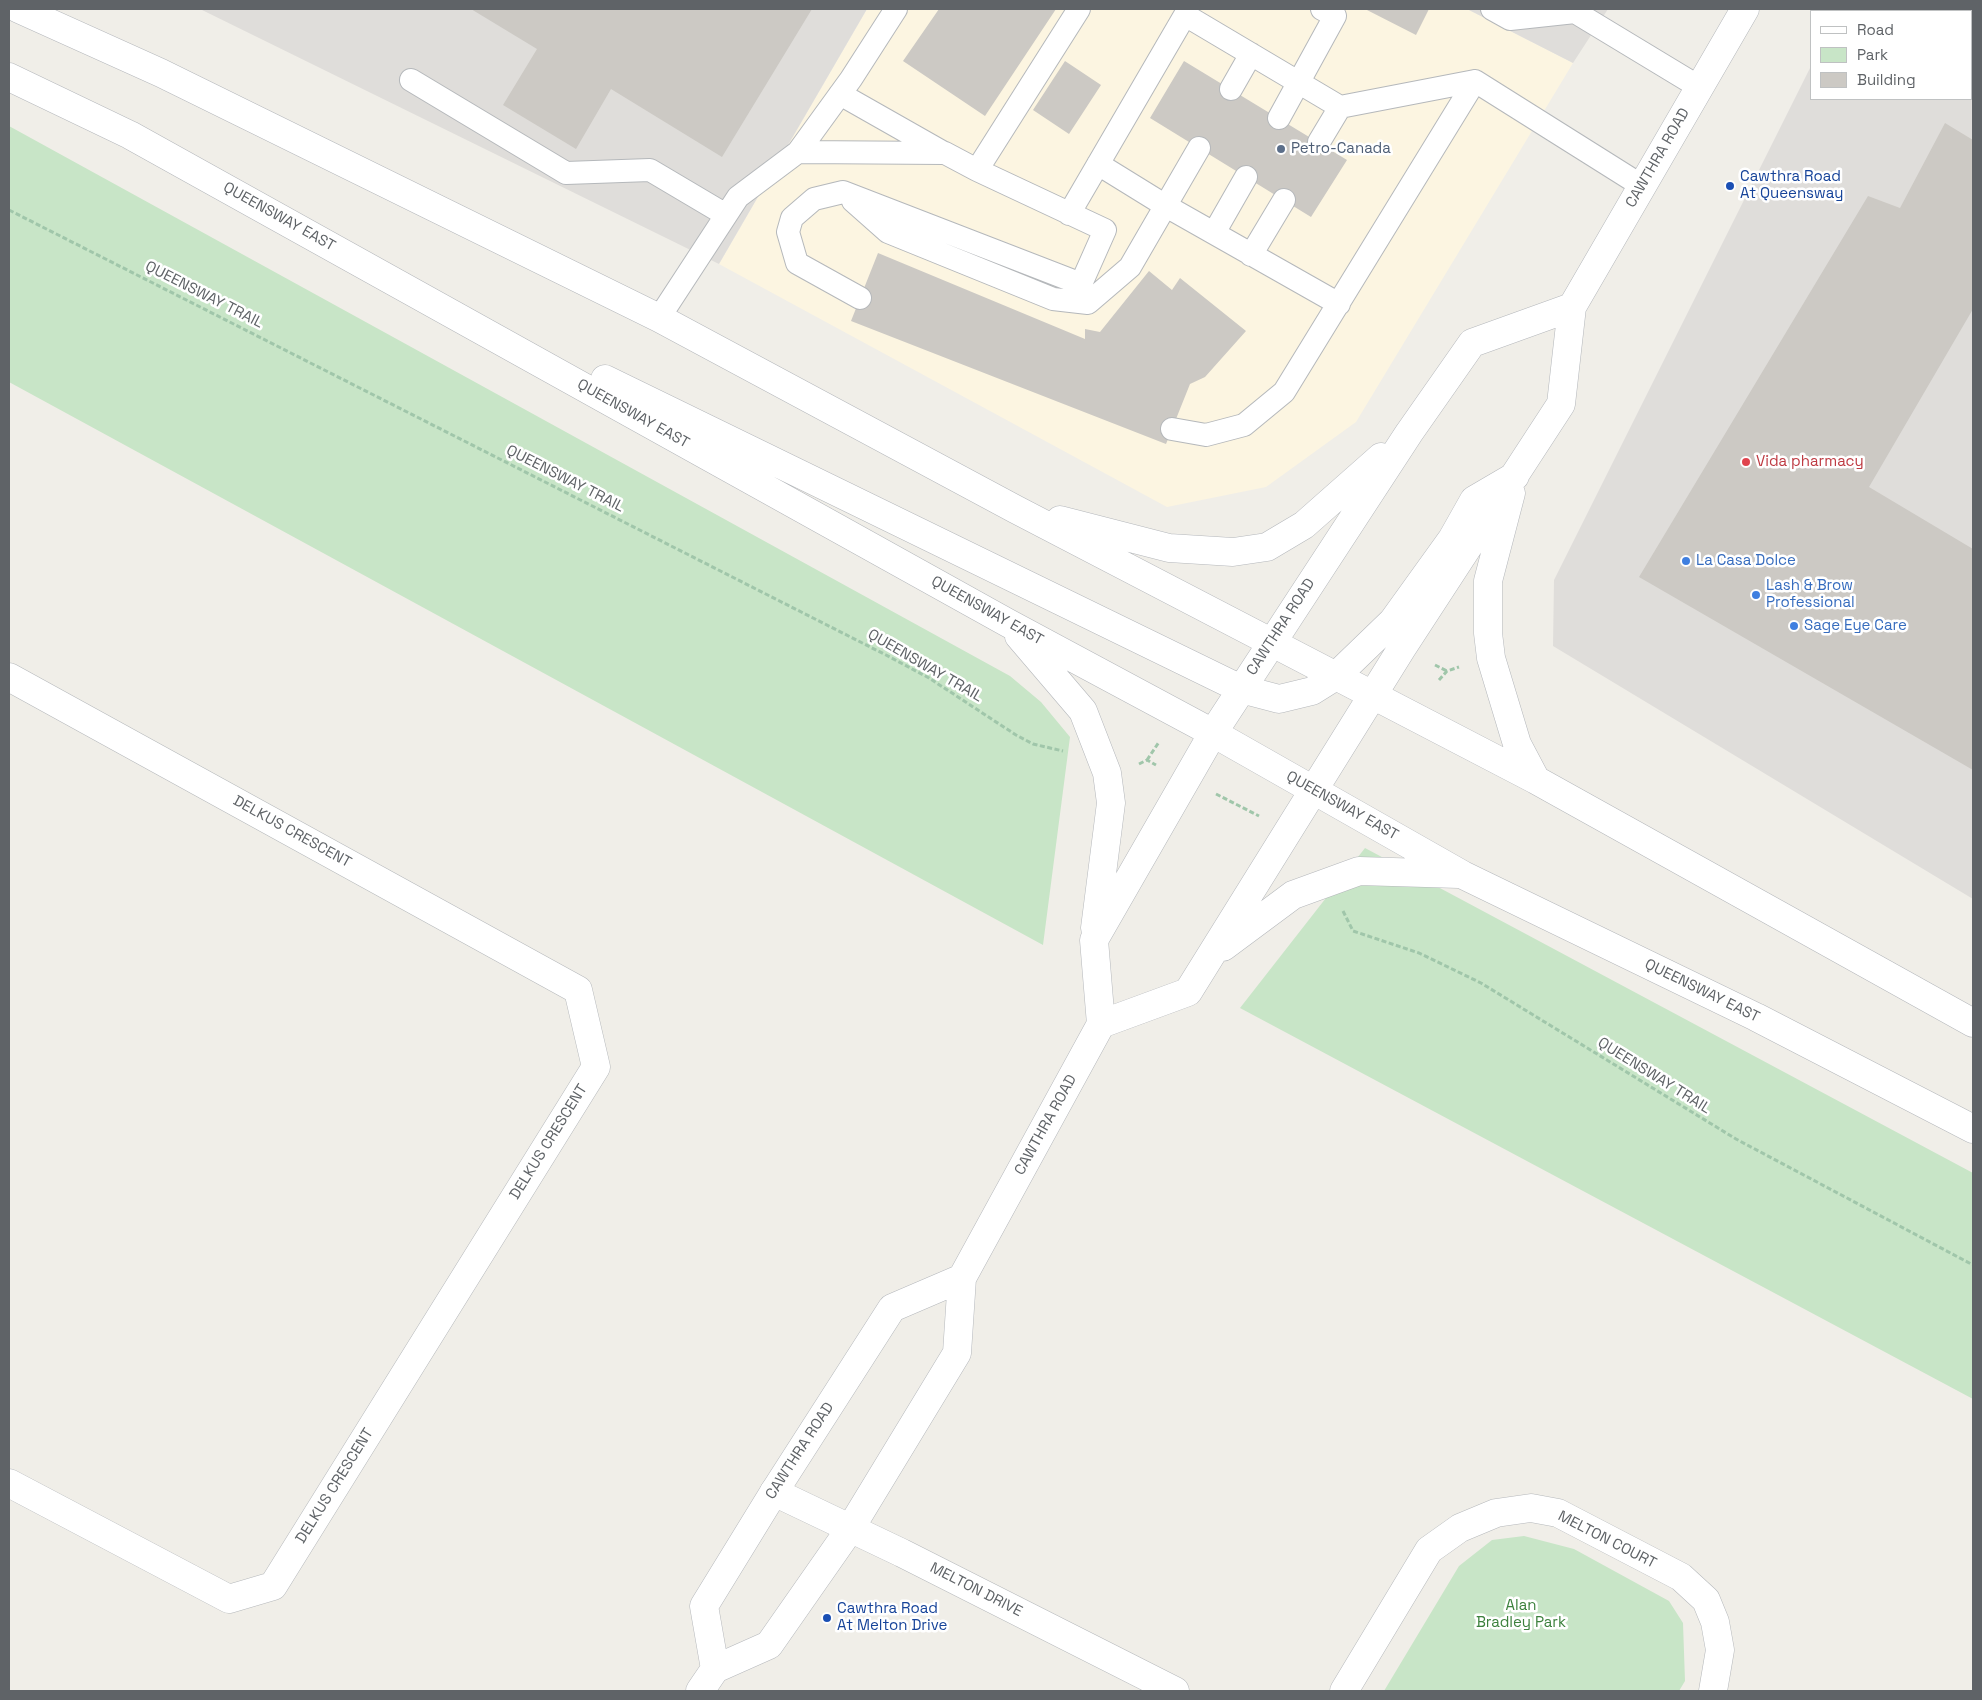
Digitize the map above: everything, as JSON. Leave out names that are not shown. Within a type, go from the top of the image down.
[{"type":"main road","points":[[18,9],[161,73],[659,318],[1016,509],[1536,780],[1973,1023]]},
{"type":"main road","name":"CAWTHRA ROAD","points":[[962,1278],[892,1308],[774,1492],[704,1606],[715,1669],[769,1645],[850,1529],[957,1353],[962,1278],[1101,1024],[1188,992],[1373,695],[1561,404],[1572,307],[1745,9]]},
{"type":"main road","name":"QUEENSWAY EAST","points":[[9,77],[130,135],[1008,623],[1213,733],[1463,875],[1756,1017],[1973,1129]]},
{"type":"main road","points":[[321,240],[1241,689],[1279,699],[1312,691],[1336,676],[1393,621],[1452,539],[1474,500],[1515,476]]},
{"type":"main road","name":"CAWTHRA ROAD","points":[[1094,940],[1213,733],[1270,642],[1408,433],[1472,343],[1572,307]]},
{"type":"main road","points":[[1016,509],[1169,548],[1233,552],[1267,547],[1304,525],[1408,433]]},
{"type":"main road","points":[[1515,476],[1488,581],[1488,634],[1491,658],[1517,744],[1536,780]]},
{"type":"main road","points":[[1008,623],[1084,711],[1107,773],[1111,803],[1094,940],[1101,1024]]},
{"type":"main road","name":"DELKUS CRESCENT","points":[[9,677],[578,990],[596,1067],[273,1586],[229,1600],[9,1483]]},
{"type":"main road","points":[[1210,957],[1293,895],[1312,887],[1359,872],[1463,875]]},
{"type":"main road","name":"MELTON DRIVE","points":[[774,1492],[902,1553],[1175,1691]]},
{"type":"main road","name":"MELTON COURT","points":[[1344,1691],[1429,1550],[1460,1528],[1496,1513],[1531,1508],[1558,1513],[1681,1577],[1706,1600],[1715,1622],[1720,1650],[1713,1691]]},
{"type":"main road","points":[[700,1691],[715,1669]]},
{"type":"lane","points":[[659,318],[738,197],[798,152],[840,94],[896,9]]},
{"type":"lane","points":[[977,170],[1079,9]]},
{"type":"lane","points":[[1279,118],[1335,16],[1322,9]]},
{"type":"lane","points":[[1492,9],[1510,19],[1575,10],[1699,87]]},
{"type":"lane","points":[[1070,214],[1180,12],[1340,107],[1475,81],[1642,186]]},
{"type":"lane","points":[[1231,89],[1251,54]]},
{"type":"lane","points":[[412,80],[566,173],[650,170],[726,215]]},
{"type":"lane","points":[[1172,429],[1206,435],[1244,425],[1284,392],[1475,81]]},
{"type":"lane","points":[[840,94],[977,170],[1105,230],[1081,284],[843,192],[814,199],[792,218],[788,232],[798,263],[860,298]]},
{"type":"lane","points":[[1319,142],[1340,107]]},
{"type":"lane","points":[[843,192],[888,232],[1052,299],[1088,303],[1130,267],[1199,148]]},
{"type":"lane","points":[[798,152],[945,153]]},
{"type":"lane","points":[[1098,164],[1166,206],[1339,304]]},
{"type":"lane","points":[[1214,233],[1246,177]]},
{"type":"lane","points":[[1252,255],[1284,200]]},
{"type":"path","name":"QUEENSWAY TRAIL","points":[[9,210],[886,655],[928,678],[1025,740],[1052,749],[1070,752]]},
{"type":"path","points":[[1435,665],[1447,671]]},
{"type":"path","points":[[1438,680],[1447,671],[1466,665]]},
{"type":"path","points":[[1147,760],[1159,741]]},
{"type":"path","points":[[1186,779],[1288,830]]},
{"type":"path","name":"QUEENSWAY TRAIL","points":[[1341,905],[1346,921],[1352,931],[1419,953],[1481,982],[1736,1139],[1973,1265]]},
{"type":"shaded area","points":[[200,9],[867,9],[719,264]]},
{"type":"shaded area","points":[[867,9],[1467,9],[1573,63],[1356,422],[1266,487],[1167,507],[719,264]]},
{"type":"shaded area","points":[[1467,9],[1608,9],[1573,63]]},
{"type":"shaded area","points":[[1973,9],[1973,899],[1553,646],[1554,580],[1810,68],[1810,100],[1972,100],[1972,10],[1838,10]]},
{"type":"green space","points":[[9,126],[1010,676],[1041,702],[1070,737],[1043,945],[9,382]]},
{"type":"green space","points":[[1365,848],[1973,1173],[1973,1399],[1240,1008]]},
{"type":"green space","name":"Alan Bradley Park","points":[[1524,1536],[1574,1549],[1669,1601],[1683,1623],[1685,1681],[1679,1691],[1384,1691],[1459,1566],[1492,1540]]},
{"type":"building","points":[[471,9],[812,9],[722,157],[611,89],[576,149],[503,105],[537,49]]},
{"type":"building","points":[[939,9],[1056,9],[985,116],[903,61]]},
{"type":"building","points":[[1365,9],[1429,9],[1416,35]]},
{"type":"building","points":[[1973,28],[1973,59],[1972,58]]},
{"type":"building","points":[[1065,61],[1101,85],[1069,134],[1033,110]]},
{"type":"building","points":[[1184,61],[1347,160],[1311,217],[1150,118]]},
{"type":"building","points":[[1945,123],[1973,140],[1973,309],[1869,487],[1973,549],[1973,770],[1639,577],[1868,196],[1900,208]]},
{"type":"building","points":[[878,253],[1085,339],[1085,329],[1100,332],[1149,271],[1172,290],[1180,278],[1246,331],[1205,377],[1190,384],[1166,444],[851,321]]},
{"type":"place","name":"Petro-Canada","points":[[1281,149]]},
{"type":"place","name":"Cawthra Road At Queensway","points":[[1730,186]]},
{"type":"place","name":"Vida pharmacy","points":[[1746,462]]},
{"type":"place","name":"La Casa Dolce","points":[[1686,561]]},
{"type":"place","name":"Lash & Brow Professional","points":[[1756,595]]},
{"type":"place","name":"Sage Eye Care","points":[[1794,626]]},
{"type":"place","name":"Cawthra Road At Melton Drive","points":[[827,1618]]}]
